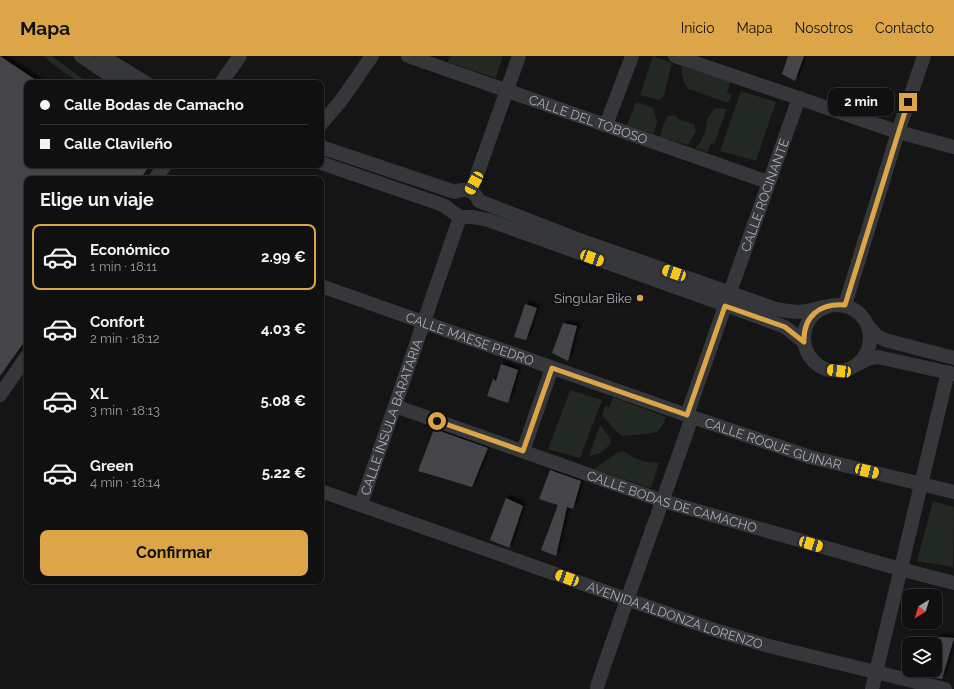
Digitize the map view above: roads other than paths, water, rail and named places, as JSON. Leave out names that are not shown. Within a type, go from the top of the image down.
[{"type":"street","points":[[81,56],[117,80]]},
{"type":"street","points":[[102,56],[141,80]]},
{"type":"street","points":[[223,80],[240,56]]},
{"type":"street","points":[[324,121],[340,102],[372,56]]},
{"type":"street","name":"CALLE DEL TOBOSO","points":[[408,56],[768,182]]},
{"type":"street","points":[[462,215],[478,210],[474,196],[474,183],[519,56]]},
{"type":"street","points":[[606,125],[632,56]]},
{"type":"street","points":[[675,56],[898,132],[954,147]]},
{"type":"street","points":[[845,305],[898,132],[924,56]]},
{"type":"street","name":"CALLE ROCINANTE","points":[[730,292],[799,98]]},
{"type":"street","points":[[324,148],[455,192],[462,189],[474,196],[577,239],[776,309],[792,312],[806,312],[834,304],[845,305],[857,310],[865,318],[876,335],[885,340],[953,353]]},
{"type":"street","points":[[324,164],[443,205],[462,215],[488,220],[785,327],[804,342]]},
{"type":"street","points":[[455,192],[450,204],[462,215]]},
{"type":"street","name":"CALLE ÍNSULA BARATARIA","points":[[361,504],[462,215]]},
{"type":"street","name":"CALLE MAESE PEDRO","points":[[324,289],[424,322],[690,416]]},
{"type":"street","points":[[597,687],[626,600],[663,501],[725,306]]},
{"type":"street","points":[[823,307],[813,314],[808,321],[804,334],[804,342],[807,353],[813,361],[822,368],[839,371],[850,369],[868,359],[878,357],[951,373],[920,484],[872,689]]},
{"type":"street","points":[[860,363],[867,353],[870,344],[869,326]]},
{"type":"street","points":[[523,451],[552,368]]},
{"type":"street","points":[[0,395],[22,372]]},
{"type":"street","name":"CALLE BODAS DE CAMACHO","points":[[395,406],[663,501],[954,583]]},
{"type":"street","name":"CALLE ROQUE GUINAR","points":[[690,416],[810,456],[954,492]]},
{"type":"street","name":"AVENIDA ALDONZA LORENZO","points":[[324,491],[626,600],[749,641],[945,689]]},
{"type":"place","name":"Singular Bike","points":[[640,298]]}]
